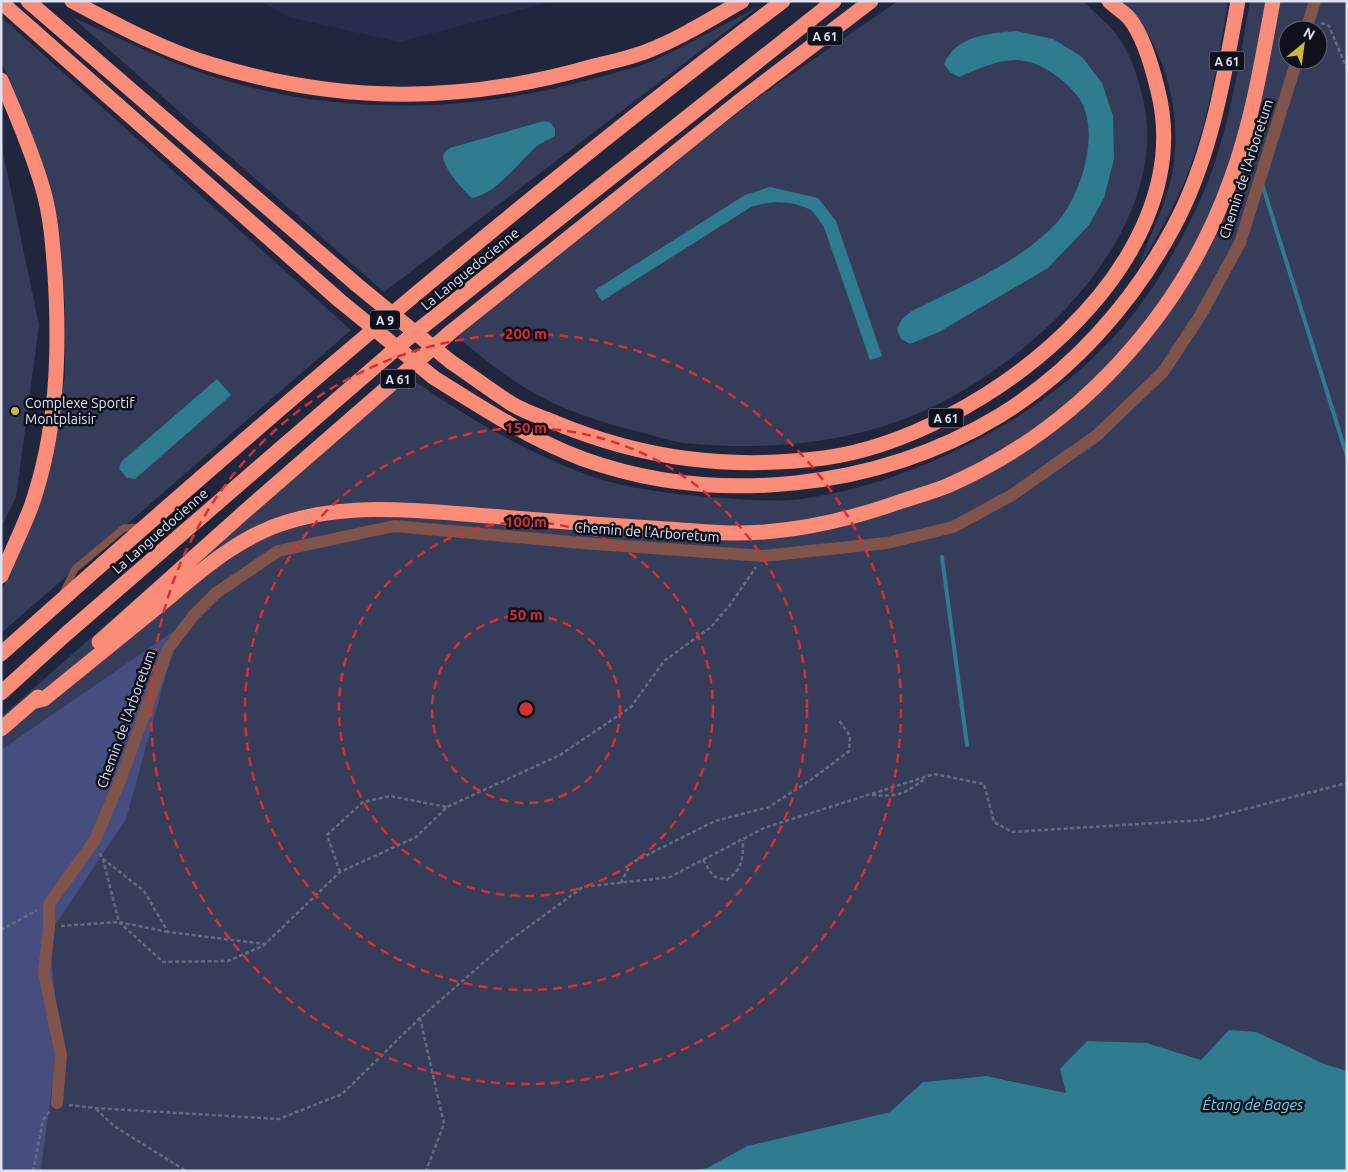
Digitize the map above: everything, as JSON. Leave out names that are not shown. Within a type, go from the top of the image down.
[{"type":"highway","name":"A 61","points":[[28,1],[357,285],[451,362],[514,405],[594,438],[677,459],[749,464],[826,458],[899,439],[955,413],[1017,375],[1082,318],[1126,259],[1150,208],[1164,161],[1164,112],[1151,62],[1130,19],[1109,1]]},
{"type":"highway","points":[[72,1],[118,26],[176,52],[251,75],[307,87],[367,95],[408,96],[524,84],[645,52],[742,1]]},
{"type":"highway","name":"La Languedocienne","points":[[1,654],[146,526],[424,288],[626,122],[783,1]]},
{"type":"highway","name":"La Languedocienne","points":[[1,693],[66,634],[407,339],[834,1]]},
{"type":"highway","name":"A 61","points":[[1,729],[242,514],[452,331],[737,103],[872,1]]},
{"type":"highway","name":"A 61","points":[[1,2],[339,300],[434,377],[484,409],[546,444],[585,459],[630,471],[676,480],[734,486],[796,483],[857,472],[928,451],[999,416],[1053,376],[1095,338],[1126,302],[1148,271],[1174,227],[1198,173],[1226,66],[1238,1]]},
{"type":"highway","points":[[32,702],[44,699],[208,565],[242,542],[283,523],[328,512],[389,508],[604,526],[731,533],[801,529],[868,513],[948,485],[1020,447],[1075,406],[1119,365],[1152,324],[1203,244],[1231,181],[1247,130],[1260,74],[1273,1]]},
{"type":"highway","points":[[1,80],[20,123],[43,190],[52,237],[57,307],[58,364],[46,448],[31,506],[1,576]]},
{"type":"street","points":[[1309,20],[1315,1]]},
{"type":"street","name":"Chemin de l'Arboretum","points":[[49,904],[95,840],[121,778],[168,649],[193,616],[216,592],[278,551],[394,526],[572,542],[763,556],[887,543],[953,527],[1012,495],[1096,436],[1163,372],[1200,316],[1240,243],[1294,70]]},
{"type":"street","points":[[49,904],[49,927],[44,972],[61,1055],[57,1103]]},
{"type":"path","points":[[1328,26],[1347,69]]},
{"type":"path","points":[[95,840],[102,858],[119,922],[163,962],[228,961],[265,944],[340,872],[416,837],[448,807],[560,755],[632,707],[664,661],[711,627],[730,606],[763,556]]},
{"type":"path","points":[[621,882],[631,863],[656,849],[715,821],[768,806],[812,779],[849,751],[850,736],[839,720]]},
{"type":"path","points":[[33,1171],[43,1120],[57,1103],[95,1108],[279,1119],[342,1094],[420,1018],[506,943],[583,887],[670,877],[764,828],[934,774],[984,784],[994,822],[1012,832],[1203,820],[1347,783]]},
{"type":"path","points":[[870,795],[895,796],[905,793],[927,777]]},
{"type":"path","points":[[340,872],[327,835],[363,802],[390,796],[448,807]]},
{"type":"path","points":[[703,860],[713,876],[726,880],[735,875],[743,862],[743,840]]},
{"type":"path","points":[[102,858],[144,891],[168,932]]},
{"type":"path","points":[[1,930],[49,904]]},
{"type":"path","points":[[49,927],[119,922],[168,932],[265,944]]},
{"type":"path","points":[[420,1018],[444,1124],[426,1171]]},
{"type":"path","points":[[95,1108],[114,1126],[186,1171]]},
{"type":"shaded area","points":[[261,1],[555,1],[399,42],[288,17]]},
{"type":"shaded area","points":[[898,1],[1083,1],[1108,25],[1121,41],[1132,63],[1142,95],[1147,148],[1135,200],[1111,250],[1076,297],[1034,339],[988,375],[940,403],[893,423],[841,437],[762,446],[683,443],[601,421],[555,404],[507,376],[452,333],[753,101]]},
{"type":"shaded area","points":[[1122,1],[1228,1],[1209,104],[1198,145],[1174,205],[1138,270],[1164,203],[1172,176],[1175,118],[1166,75],[1158,54],[1136,17]]},
{"type":"shaded area","points":[[1250,1],[1347,1],[1347,1071],[1322,1063],[1201,1060],[1147,1043],[1067,1093],[987,1076],[924,1082],[890,1112],[747,1146],[707,1168],[689,1171],[41,1171],[59,1036],[1,750],[1,717],[301,453],[400,371],[442,400],[508,439],[577,471],[605,481],[635,488],[696,496],[775,500],[801,499],[825,495],[871,484],[916,468],[981,438],[1033,406],[1081,369],[1104,348],[1143,301],[1175,251],[1201,198],[1219,151],[1239,66]]},
{"type":"shaded area","points":[[758,7],[384,292],[72,17],[171,61],[205,74],[253,88],[301,98],[350,104],[400,106],[499,99],[548,90],[623,71],[664,56]]},
{"type":"shaded area","points":[[1,17],[351,330],[1,633],[1,593],[38,508],[53,450],[65,374],[65,307],[60,236],[51,188],[27,121],[1,61]]},
{"type":"shaded area","name":"Complexe Sportif Montplaisir","points":[[1,143],[39,325],[16,497],[1,528]]},
{"type":"shaded area","points":[[184,624],[172,653],[126,819],[49,934],[59,1036],[41,1171],[1,1171],[1,750]]},
{"type":"water","points":[[1016,31],[1053,39],[1082,57],[1102,83],[1113,116],[1114,159],[1104,198],[1089,225],[1048,268],[939,332],[910,344],[901,339],[897,329],[902,319],[912,311],[990,272],[1028,248],[1059,220],[1067,209],[1080,181],[1088,149],[1087,119],[1080,100],[1063,81],[1041,66],[1023,61],[999,62],[959,77],[950,72],[944,64],[949,55],[965,42],[985,35]]},
{"type":"water","points":[[544,121],[551,123],[555,129],[555,136],[537,146],[498,184],[481,195],[472,198],[448,170],[443,158],[444,153],[450,148]]},
{"type":"water","points":[[770,187],[818,198],[836,221],[882,356],[870,360],[824,227],[811,210],[795,204],[773,203],[751,207],[602,301],[595,290],[745,195]]},
{"type":"water","points":[[217,379],[231,395],[135,479],[127,478],[119,469],[121,462]]},
{"type":"water","name":"Étang de Bages","points":[[1229,1030],[1256,1032],[1322,1063],[1347,1071],[1347,1171],[689,1171],[707,1168],[747,1146],[890,1112],[923,1082],[987,1076],[1066,1093],[1060,1069],[1087,1041],[1147,1043],[1201,1060]]},
{"type":"waterway","points":[[1263,187],[1347,456]]},
{"type":"waterway","points":[[942,557],[967,745]]},
{"type":"place","name":"Complexe Sportif Montplaisir","points":[[15,411]]}]
